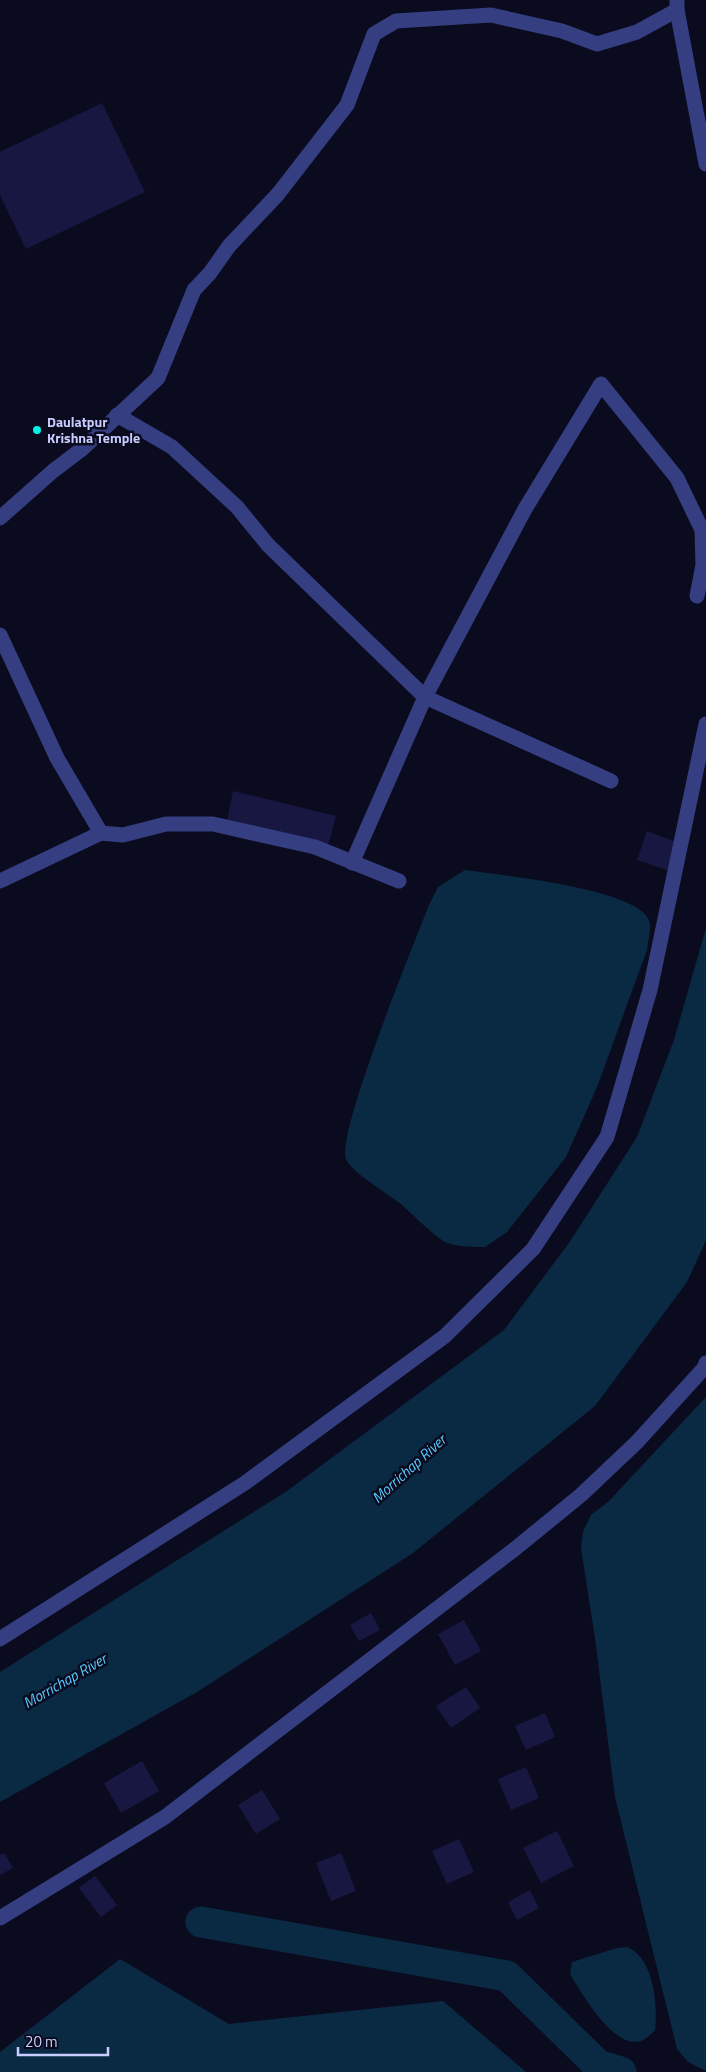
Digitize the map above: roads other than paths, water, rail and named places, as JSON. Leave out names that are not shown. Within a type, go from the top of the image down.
[{"type":"street","points":[[0,518],[53,471],[82,449],[158,378],[194,290],[210,273],[229,246],[278,194],[347,105],[374,34],[396,21],[491,16],[562,31],[597,44],[637,32],[677,5],[706,164]]},
{"type":"street","points":[[352,862],[426,697],[525,509],[601,384],[677,478],[702,530],[703,565],[697,596]]},
{"type":"street","points":[[117,415],[172,448],[237,507],[268,545],[426,697],[611,781]]},
{"type":"street","points":[[0,634],[58,758],[101,833]]},
{"type":"street","points":[[0,1639],[245,1483],[444,1336],[533,1249],[607,1137],[650,990],[706,724]]},
{"type":"street","points":[[0,881],[101,833],[123,835],[166,824],[214,824],[315,847],[399,881]]},
{"type":"street","points":[[0,1918],[165,1817],[516,1548],[581,1495],[630,1448],[704,1368],[706,1363]]},
{"type":"water","points":[[465,870],[565,885],[620,899],[639,909],[649,920],[650,927],[647,950],[597,1087],[566,1157],[507,1232],[485,1247],[456,1245],[443,1241],[401,1204],[354,1170],[346,1159],[346,1142],[364,1077],[429,905],[438,887]]},
{"type":"water","name":"Morrichap River","points":[[706,928],[706,1240],[687,1282],[595,1406],[413,1553],[197,1692],[0,1802],[0,1672],[287,1491],[504,1330],[569,1243],[637,1137],[674,1040]]},
{"type":"water","points":[[706,1397],[706,2071],[688,2062],[677,2049],[615,1797],[595,1638],[581,1548],[583,1532],[591,1515],[609,1501]]},
{"type":"water","points":[[627,1947],[636,1953],[649,1972],[656,2008],[655,2030],[643,2040],[632,2042],[621,2038],[600,2019],[570,1974],[572,1962],[617,1948]]},
{"type":"water","points":[[120,1959],[229,2024],[443,2001],[526,2072],[0,2072],[0,2052]]},
{"type":"waterway","points":[[201,1922],[507,1976],[598,2065],[621,2072]]},
{"type":"place","name":"Daulatpur Krishna Temple","points":[[37,430]]}]
